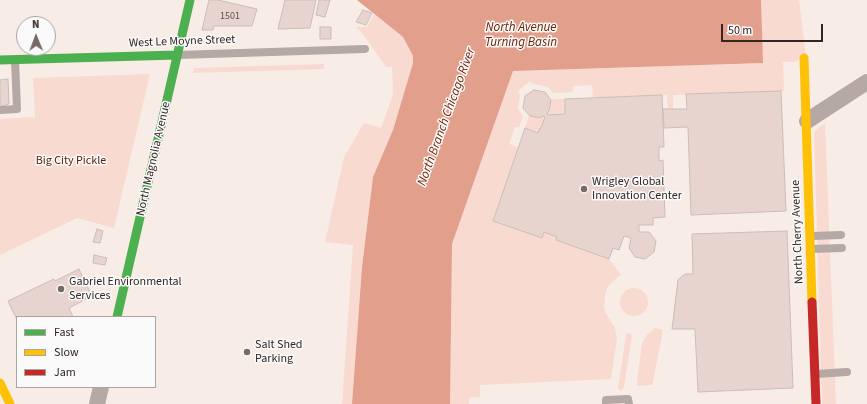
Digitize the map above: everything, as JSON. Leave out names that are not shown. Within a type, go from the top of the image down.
[{"type":"street","name":"North Magnolia Avenue","points":[[117,316],[190,0]]},
{"type":"street","name":"West Le Moyne Street","points":[[0,60],[177,55]]},
{"type":"street","name":"North Cherry Avenue","points":[[804,58],[816,404]]},
{"type":"street","points":[[807,122],[867,82]]},
{"type":"street","points":[[0,383],[10,404]]},
{"type":"street","points":[[97,404],[101,388]]},
{"type":"lane","name":"West Le Moyne Street","points":[[177,55],[365,49]]},
{"type":"lane","points":[[0,110],[17,109],[15,59]]},
{"type":"lane","points":[[810,236],[841,234]]},
{"type":"lane","points":[[810,249],[842,248]]},
{"type":"lane","points":[[815,374],[847,372]]},
{"type":"lane","points":[[606,402],[628,401]]},
{"type":"green space","points":[[761,0],[799,0],[806,56],[794,62],[783,62],[784,91],[673,95],[673,109],[668,109],[667,95],[593,98],[592,85],[573,86],[573,92],[553,93],[548,87],[533,84],[530,81],[518,91],[520,94],[518,109],[523,116],[519,127],[515,127],[509,144],[518,147],[493,221],[542,237],[544,232],[557,237],[556,240],[609,259],[621,275],[608,286],[605,295],[605,312],[615,328],[617,338],[611,379],[480,385],[480,397],[469,398],[469,404],[450,404],[452,244],[513,71],[762,63]]},
{"type":"green space","points":[[374,14],[403,37],[413,56],[413,63],[393,130],[373,177],[362,267],[352,404],[342,404],[353,245],[325,242],[344,157],[364,123],[381,128],[393,95],[392,67],[386,67],[363,34],[356,27],[367,27]]},
{"type":"green space","points":[[324,64],[324,69],[193,73],[194,68]]},
{"type":"green space","name":"Big City Pickle","points":[[150,74],[114,228],[77,218],[0,255],[0,119],[35,117],[33,78]]},
{"type":"green space","points":[[551,99],[565,99],[565,114],[548,115],[547,113],[549,111]]},
{"type":"green space","points":[[529,115],[540,118],[543,116],[545,117],[538,133],[525,128]]},
{"type":"green space","points":[[825,123],[836,404],[822,404],[814,132]]},
{"type":"green space","points":[[634,288],[640,289],[644,292],[647,296],[647,308],[644,312],[640,315],[634,316],[628,315],[624,312],[621,308],[620,302],[621,296],[624,292],[628,289]]},
{"type":"green space","points":[[655,328],[663,330],[653,384],[638,386],[637,381],[642,343],[646,336]]},
{"type":"green space","points":[[627,333],[630,333],[632,336],[624,387],[621,391],[618,388]]},
{"type":"water","points":[[357,0],[761,0],[763,63],[513,71],[452,244],[450,404],[352,404],[362,267],[373,177],[393,130],[413,63],[413,56],[403,37]]},
{"type":"building","points":[[209,0],[218,0],[257,9],[252,26],[214,26],[213,30],[202,30]]},
{"type":"building","points":[[285,0],[316,0],[310,28],[278,29]]},
{"type":"building","points":[[319,0],[330,0],[325,17],[316,15]]},
{"type":"building","points":[[363,10],[372,13],[366,25],[356,22]]},
{"type":"building","points":[[320,27],[331,27],[331,39],[320,39]]},
{"type":"building","points":[[8,79],[9,104],[0,107],[0,80]]},
{"type":"building","name":"Wrigley Global Innovation Center","points":[[534,90],[545,92],[551,100],[549,111],[547,113],[548,115],[565,114],[565,99],[662,95],[664,147],[659,147],[659,161],[663,160],[665,217],[653,218],[653,225],[639,225],[639,232],[649,232],[656,241],[654,252],[645,259],[635,257],[629,248],[631,238],[624,236],[619,250],[613,248],[609,259],[556,240],[557,237],[544,232],[542,238],[493,221],[525,128],[538,133],[545,117],[543,116],[540,118],[530,116],[523,108],[525,96]]},
{"type":"building","points":[[781,91],[786,211],[691,215],[688,127],[664,128],[663,109],[687,109],[686,94]]},
{"type":"building","points":[[97,229],[103,231],[100,243],[93,242]]},
{"type":"building","points":[[787,231],[793,388],[698,392],[695,329],[672,329],[678,280],[685,274],[693,274],[692,234]]},
{"type":"building","points":[[94,255],[107,258],[105,265],[93,263]]},
{"type":"building","name":"Gabriel Environmental Services","points":[[79,269],[92,296],[69,308],[73,316],[16,316],[16,318],[8,301],[54,279],[55,281]]},
{"type":"traffic: fast","points":[[117,316],[190,0]]},
{"type":"traffic: fast","points":[[0,60],[177,55]]},
{"type":"traffic: slow","points":[[804,58],[812,302]]},
{"type":"traffic: slow","points":[[0,383],[10,404]]},
{"type":"traffic: jam","points":[[812,302],[816,404]]},
{"type":"place","name":"Wrigley Global Innovation Center","points":[[584,189]]},
{"type":"place","name":"Gabriel Environmental Services","points":[[61,289]]},
{"type":"place","name":"Salt Shed Parking","points":[[247,352]]},
{"type":"water label","name":"North Avenue Turning Basin","points":[[521,36]]},
{"type":"water label","name":"North Branch Chicago River","points":[[447,117]]}]
